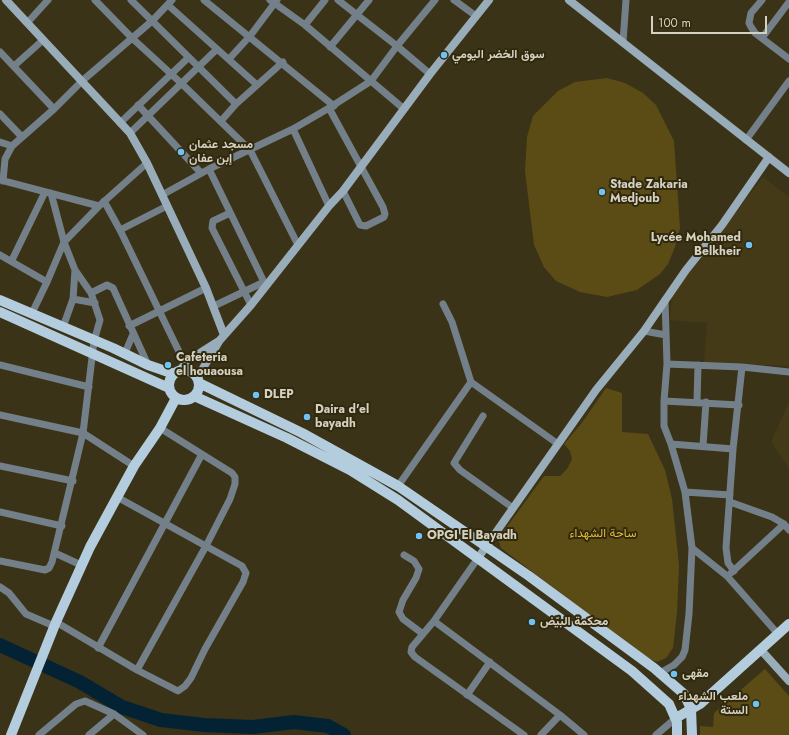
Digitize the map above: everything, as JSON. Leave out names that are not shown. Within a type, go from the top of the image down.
[{"type":"main road","points":[[0,300],[125,353],[148,365],[190,371],[198,380],[302,433],[398,486],[529,576],[660,673],[684,694],[692,710],[692,735]]},
{"type":"main road","points":[[0,312],[169,388],[176,398],[185,400],[194,396],[198,392],[198,380]]},
{"type":"main road","points":[[169,388],[170,380],[180,369]]},
{"type":"main road","points":[[194,396],[287,438],[350,470],[398,500],[632,671],[669,704],[676,718],[677,735]]},
{"type":"main road","points":[[11,735],[54,626],[81,565],[134,466],[160,428],[176,398]]},
{"type":"main road","points":[[518,588],[529,576]]},
{"type":"main road","points":[[676,718],[692,710],[789,624]]},
{"type":"street","points":[[6,0],[130,133],[147,163],[206,288],[214,306],[222,338]]},
{"type":"street","points":[[28,22],[48,0]]},
{"type":"street","points":[[95,0],[132,38],[250,150],[298,245]]},
{"type":"street","points":[[131,0],[236,104]]},
{"type":"street","points":[[204,0],[283,62],[332,107],[383,207],[385,214],[384,217],[366,226],[360,225],[344,191]]},
{"type":"street","points":[[305,25],[325,0]]},
{"type":"street","points":[[338,0],[430,74]]},
{"type":"street","points":[[330,47],[369,0]]},
{"type":"street","points":[[162,195],[208,168],[293,129],[332,107],[371,82],[397,46],[435,0]]},
{"type":"street","points":[[454,0],[476,16]]},
{"type":"street","points":[[198,380],[222,338],[251,305],[266,284],[329,206],[344,191],[430,74],[489,0]]},
{"type":"street","points":[[569,0],[789,173]]},
{"type":"street","points":[[623,42],[626,0]]},
{"type":"street","points":[[762,0],[751,13],[749,23],[755,33],[786,57],[789,49]]},
{"type":"street","points":[[229,59],[250,36],[274,1],[305,25],[404,109]]},
{"type":"street","points":[[222,338],[180,369],[159,312],[120,230],[101,203],[48,192],[2,180],[5,159],[12,146],[54,109],[82,81],[152,21],[170,2],[217,49],[256,84]]},
{"type":"street","points":[[762,38],[789,2]]},
{"type":"street","points":[[14,66],[43,40]]},
{"type":"street","points":[[130,133],[217,49]]},
{"type":"street","points":[[0,52],[54,109]]},
{"type":"street","points":[[120,123],[188,58]]},
{"type":"street","points":[[221,121],[256,84],[283,62]]},
{"type":"street","points":[[746,140],[789,81]]},
{"type":"street","points":[[138,105],[201,173]]},
{"type":"street","points":[[0,114],[22,137]]},
{"type":"street","points":[[293,129],[329,206]]},
{"type":"street","points":[[0,142],[12,146]]},
{"type":"street","points":[[524,735],[412,654],[412,647],[434,621],[596,390],[644,331],[769,158]]},
{"type":"street","points":[[32,314],[64,242],[101,203],[147,163]]},
{"type":"street","points":[[208,168],[266,284]]},
{"type":"street","points":[[0,561],[48,569],[55,553],[83,433],[94,353],[94,340],[100,320],[91,293],[75,270],[64,242],[48,192]]},
{"type":"street","points":[[12,260],[48,192]]},
{"type":"street","points":[[120,230],[167,206]]},
{"type":"street","points":[[230,213],[213,221],[212,228],[243,292],[251,305]]},
{"type":"street","points":[[0,254],[47,282]]},
{"type":"street","points":[[63,327],[73,299],[75,270]]},
{"type":"street","points":[[214,306],[243,292],[266,284]]},
{"type":"street","points":[[91,293],[110,285],[148,365]]},
{"type":"street","points":[[129,326],[206,288]]},
{"type":"street","points":[[73,299],[95,303]]},
{"type":"street","points":[[660,673],[682,657],[685,650],[689,614],[692,548],[684,492],[672,444],[664,426],[664,401],[667,364],[665,300]]},
{"type":"street","points":[[443,304],[452,322],[471,382],[558,444]]},
{"type":"street","points":[[644,331],[666,335]]},
{"type":"street","points":[[125,353],[133,334]]},
{"type":"street","points":[[667,364],[742,367],[789,372]]},
{"type":"street","points":[[697,401],[698,365]]},
{"type":"street","points":[[0,366],[89,387]]},
{"type":"street","points":[[734,571],[728,563],[726,548],[733,449],[742,367]]},
{"type":"street","points":[[398,486],[471,382]]},
{"type":"street","points":[[664,401],[697,401],[739,405]]},
{"type":"street","points":[[703,446],[706,402]]},
{"type":"street","points":[[0,415],[83,433],[134,466]]},
{"type":"street","points":[[483,416],[454,463],[460,470],[513,508]]},
{"type":"street","points":[[137,670],[206,546],[232,495],[235,479],[232,473],[160,428]]},
{"type":"street","points":[[672,444],[733,449]]},
{"type":"street","points":[[98,648],[202,454]]},
{"type":"street","points":[[0,466],[73,481]]},
{"type":"street","points":[[684,492],[730,495]]},
{"type":"street","points":[[0,587],[9,593],[26,614],[98,648],[137,670],[178,690],[185,686],[191,678],[205,649],[246,577],[246,573],[242,566],[117,496]]},
{"type":"street","points":[[730,502],[766,515],[784,524],[789,530]]},
{"type":"street","points":[[0,512],[62,526]]},
{"type":"street","points":[[727,576],[784,524]]},
{"type":"street","points":[[692,548],[727,576],[778,634]]},
{"type":"street","points":[[55,553],[81,565]]},
{"type":"street","points":[[404,555],[414,561],[419,569],[416,578],[403,600],[399,612],[403,619],[423,634]]},
{"type":"street","points":[[434,621],[560,715],[584,735]]},
{"type":"street","points":[[761,650],[789,681]]},
{"type":"street","points":[[467,694],[490,662]]},
{"type":"street","points":[[39,735],[81,701],[89,701],[114,714],[143,735]]},
{"type":"street","points":[[89,735],[114,714]]},
{"type":"street","points":[[541,735],[560,715]]},
{"type":"street","points":[[656,735],[676,718]]},
{"type":"shaded area","name":"Lycée Mohamed Belkheir","points":[[763,177],[789,197],[789,366],[704,362],[707,323],[670,320],[672,294]]},
{"type":"shaded area","points":[[789,402],[789,468],[771,442]]},
{"type":"green space","name":"Stade Zakaria Medjoub","points":[[607,78],[625,83],[643,93],[656,105],[674,141],[680,228],[675,247],[668,264],[660,274],[637,290],[607,297],[580,292],[556,281],[544,267],[534,245],[525,171],[527,137],[533,116],[558,91],[575,82]]},
{"type":"green space","name":"ساحة الشهداء","points":[[606,388],[622,393],[622,432],[648,434],[665,470],[672,499],[679,565],[677,613],[673,648],[666,658],[657,662],[644,656],[501,548],[498,539],[544,476],[560,476],[567,469],[572,459],[570,451],[564,444],[581,424]]},
{"type":"green space","name":"ملعب الشهداء الستة","points":[[765,669],[789,696],[789,735],[700,735],[700,726],[713,727],[714,713]]},
{"type":"waterway","points":[[0,645],[80,682],[122,707],[161,720],[204,725],[253,727],[294,722],[328,726],[344,735]]},
{"type":"place","name":"سوق الخضر اليومي","points":[[444,55]]},
{"type":"place","name":"مسجد عثمان إبن عفان","points":[[181,152]]},
{"type":"place","name":"Stade Zakaria Medjoub","points":[[602,192]]},
{"type":"place","name":"Lycée Mohamed Belkheir","points":[[749,245]]},
{"type":"place","name":"Cafeteria el houaousa","points":[[168,365]]},
{"type":"place","name":"DLEP","points":[[256,395]]},
{"type":"place","name":"Daira d'el bayadh","points":[[307,417]]},
{"type":"place","name":"OPGI El Bayadh","points":[[419,536]]},
{"type":"place","name":"محكمة البيّض","points":[[532,622]]},
{"type":"place","name":"مقهى","points":[[674,674]]},
{"type":"place","name":"ملعب الشهداء الستة","points":[[756,704]]}]
